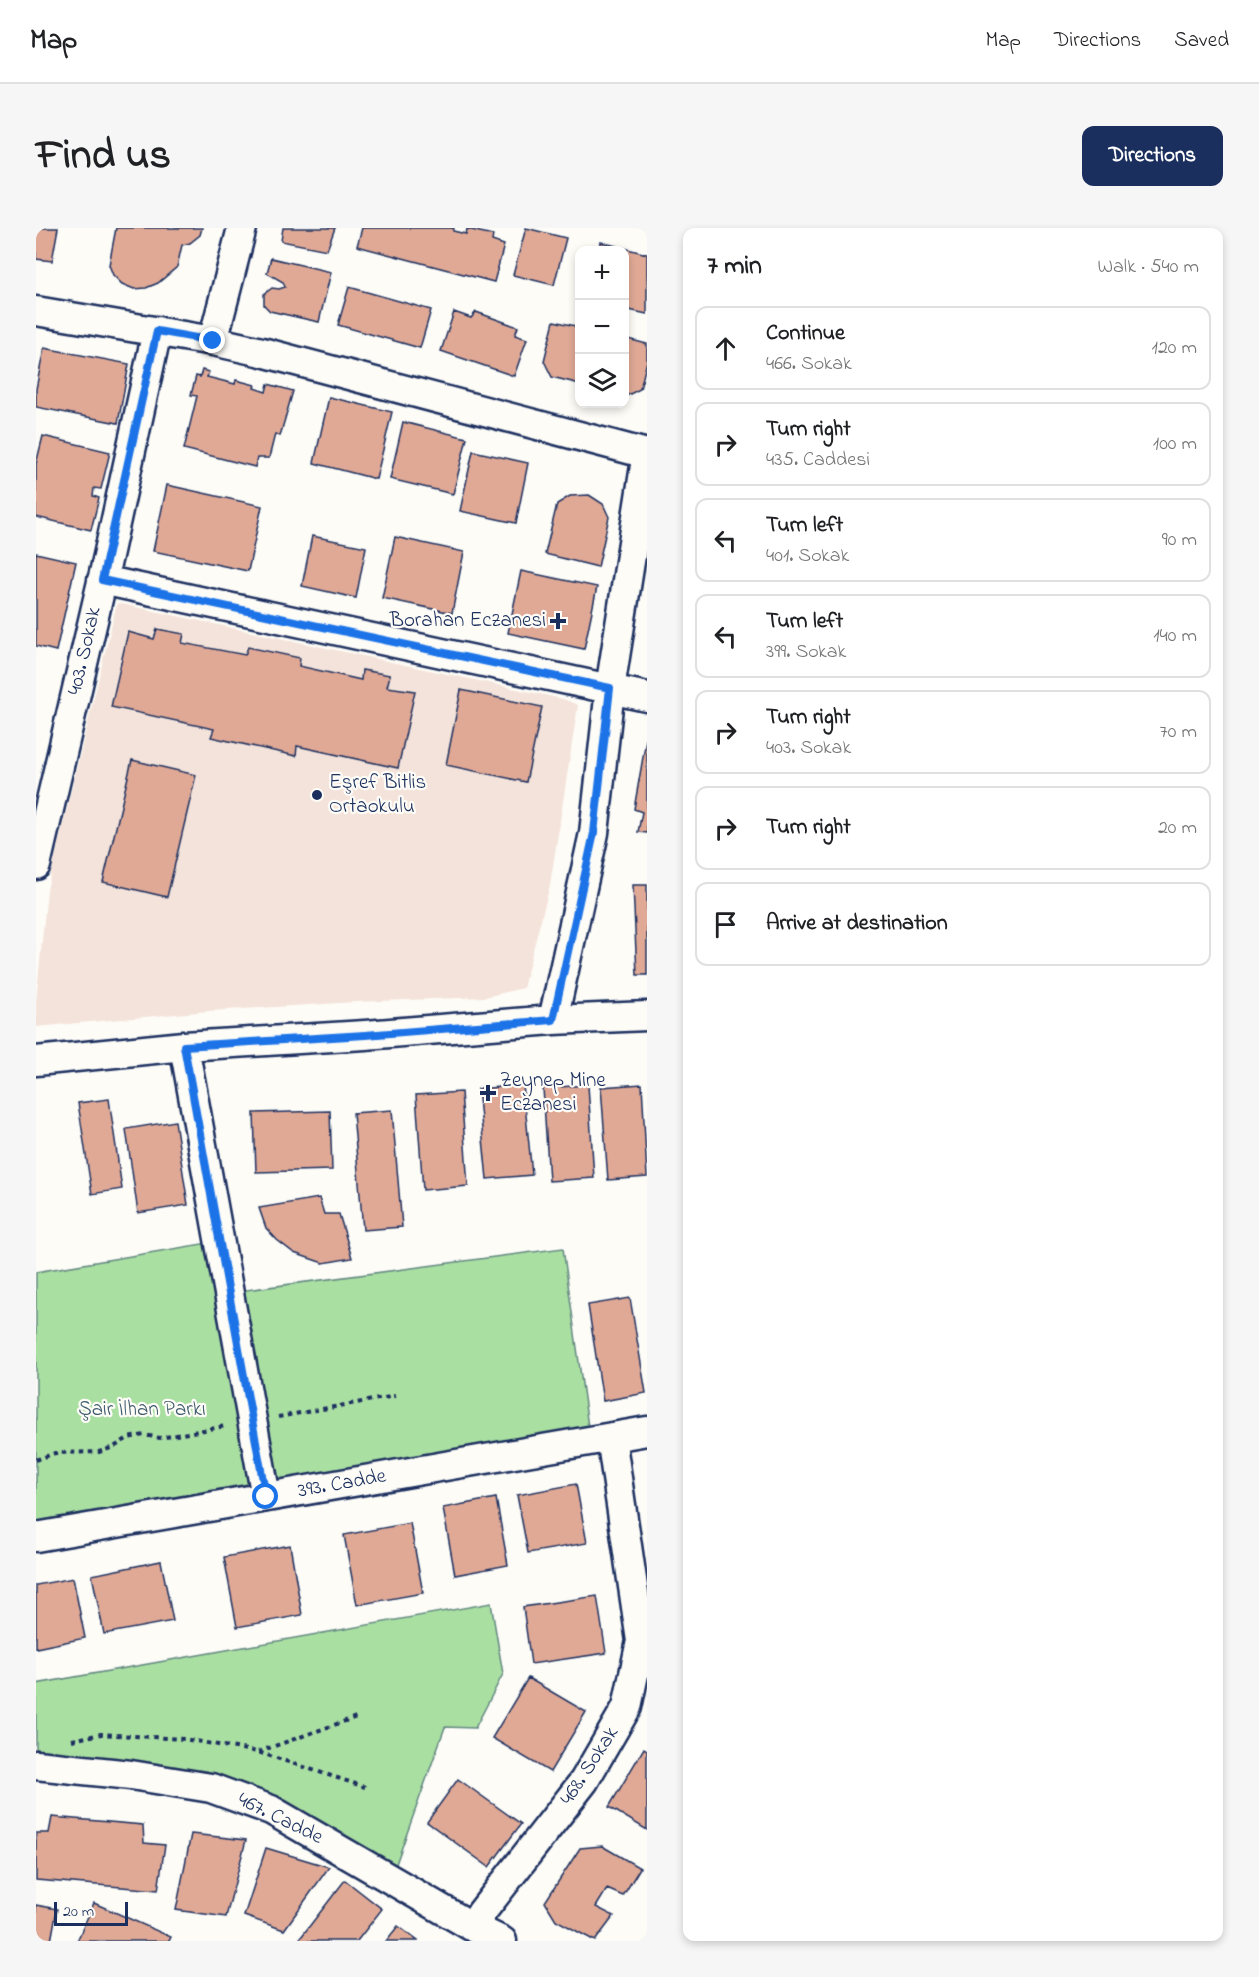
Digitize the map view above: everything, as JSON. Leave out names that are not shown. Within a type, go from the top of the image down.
[{"type":"street","points":[[213,341],[242,228]]},
{"type":"street","points":[[36,311],[213,341],[262,352],[647,454],[610,688],[594,833],[553,1020]]},
{"type":"street","name":"403. Sokak","points":[[36,865],[157,331]]},
{"type":"street","points":[[102,580],[647,697]]},
{"type":"street","points":[[36,1061],[184,1046],[553,1020],[647,1016]]},
{"type":"street","points":[[184,1046],[266,1497]]},
{"type":"street","name":"393. Cadde","points":[[36,1537],[647,1431]]},
{"type":"street","name":"468. Sokak","points":[[471,1926],[584,1781],[627,1707],[641,1641],[611,1437]]},
{"type":"street","name":"467. Cadde","points":[[36,1765],[132,1775],[211,1788],[271,1810],[471,1926],[502,1941]]},
{"type":"path","points":[[36,1460],[56,1453],[99,1452],[136,1436],[160,1438],[395,1396]]},
{"type":"path","points":[[258,1752],[359,1716]]},
{"type":"path","points":[[71,1741],[101,1734],[172,1738],[258,1752],[365,1787]]},
{"type":"shaded area","name":"Eşref Bitlis Ortaokulu","points":[[117,603],[563,699],[578,705],[550,885],[523,988],[485,997],[209,1011],[36,1027],[36,1002],[47,890]]},
{"type":"green space","name":"Şair İlhan Parkı","points":[[220,1241],[231,1292],[563,1248],[590,1441],[36,1537],[36,1272]]},
{"type":"green space","points":[[491,1603],[503,1674],[475,1728],[445,1727],[391,1878],[271,1810],[36,1765],[36,1684]]},
{"type":"building","points":[[36,228],[58,228],[52,261],[36,259]]},
{"type":"building","points":[[116,228],[202,228],[200,235],[190,243],[182,245],[177,267],[158,283],[146,288],[134,289],[122,284],[113,275],[109,265]]},
{"type":"building","points":[[283,228],[335,228],[327,250],[281,241]]},
{"type":"building","points":[[362,228],[454,228],[453,231],[466,234],[467,229],[493,235],[492,241],[504,245],[494,282],[357,246]]},
{"type":"building","points":[[526,228],[566,238],[554,285],[513,275]]},
{"type":"building","points":[[601,242],[616,246],[600,246]]},
{"type":"building","points":[[629,249],[647,254],[647,314],[629,310]]},
{"type":"building","points":[[271,258],[331,272],[319,322],[270,311],[264,305],[264,294],[272,288],[285,287],[283,282],[267,273]]},
{"type":"building","points":[[349,287],[431,310],[420,348],[338,325]]},
{"type":"building","points":[[454,312],[471,318],[476,312],[518,327],[515,335],[527,339],[514,376],[441,351]]},
{"type":"building","points":[[554,321],[575,326],[575,383],[552,377],[544,361]]},
{"type":"building","points":[[629,339],[647,344],[647,361],[640,389],[629,394]]},
{"type":"building","points":[[44,348],[129,364],[118,423],[36,407],[36,389]]},
{"type":"building","points":[[202,370],[209,372],[207,377],[235,384],[236,380],[255,385],[254,388],[266,392],[268,384],[293,391],[280,436],[275,434],[269,458],[257,458],[255,467],[184,449],[197,396],[191,395],[196,376],[200,377]]},
{"type":"building","points":[[329,397],[392,412],[376,479],[314,463]]},
{"type":"building","points":[[403,422],[467,438],[453,494],[390,479]]},
{"type":"building","points":[[43,436],[110,452],[101,489],[94,488],[93,496],[99,498],[91,530],[36,517],[36,464]]},
{"type":"building","points":[[473,451],[528,463],[516,523],[460,511]]},
{"type":"building","points":[[167,485],[262,506],[248,571],[153,551]]},
{"type":"building","points":[[589,495],[603,504],[609,517],[598,567],[545,554],[557,504],[570,496]]},
{"type":"building","points":[[312,536],[366,547],[356,598],[302,586]]},
{"type":"building","points":[[395,537],[464,552],[452,613],[382,598]]},
{"type":"building","points":[[36,553],[76,562],[56,651],[36,646]]},
{"type":"building","points":[[521,571],[597,587],[584,649],[508,633]]},
{"type":"building","points":[[157,629],[184,634],[182,643],[245,655],[248,647],[300,658],[299,666],[361,680],[362,670],[390,675],[387,687],[415,691],[398,768],[297,746],[296,756],[211,737],[214,729],[111,707],[128,632],[154,639]]},
{"type":"building","points":[[461,690],[542,707],[526,782],[446,765]]},
{"type":"building","points":[[647,734],[647,833],[638,832],[642,812],[634,809]]},
{"type":"building","points":[[132,760],[196,775],[167,897],[103,882]]},
{"type":"building","points":[[633,885],[647,885],[647,975],[637,975]]},
{"type":"building","points":[[642,1084],[647,1177],[608,1180],[601,1087]]},
{"type":"building","points":[[523,1085],[532,1175],[487,1179],[478,1089]]},
{"type":"building","points":[[588,1085],[594,1178],[549,1181],[543,1088]]},
{"type":"building","points":[[461,1092],[468,1186],[423,1190],[416,1095]]},
{"type":"building","points":[[109,1099],[122,1189],[92,1194],[78,1103]]},
{"type":"building","points":[[392,1110],[402,1227],[363,1230],[353,1113]]},
{"type":"building","points":[[330,1111],[332,1170],[256,1172],[254,1113]]},
{"type":"building","points":[[175,1121],[188,1205],[138,1213],[126,1129]]},
{"type":"building","points":[[319,1198],[324,1214],[339,1214],[352,1258],[323,1263],[294,1253],[266,1228],[259,1208]]},
{"type":"building","points":[[630,1298],[646,1393],[603,1401],[588,1305]]},
{"type":"building","points":[[576,1484],[587,1543],[528,1553],[517,1495]]},
{"type":"building","points":[[496,1498],[508,1565],[455,1575],[443,1508]]},
{"type":"building","points":[[410,1523],[423,1593],[357,1605],[344,1535]]},
{"type":"building","points":[[290,1545],[302,1615],[237,1627],[224,1557]]},
{"type":"building","points":[[161,1561],[173,1621],[104,1634],[92,1575]]},
{"type":"building","points":[[73,1578],[85,1638],[36,1648],[36,1585]]},
{"type":"building","points":[[597,1596],[606,1653],[531,1664],[523,1607]]},
{"type":"building","points":[[528,1678],[586,1712],[550,1772],[492,1738]]},
{"type":"building","points":[[644,1748],[647,1750],[647,1830],[609,1807]]},
{"type":"building","points":[[458,1779],[521,1824],[489,1867],[427,1822]]},
{"type":"building","points":[[52,1817],[143,1825],[144,1843],[165,1845],[158,1890],[36,1880],[36,1833],[49,1833]]},
{"type":"building","points":[[191,1834],[246,1840],[226,1917],[176,1910]]},
{"type":"building","points":[[602,1846],[640,1868],[623,1896],[607,1889],[596,1907],[614,1916],[595,1941],[556,1920],[545,1902],[580,1848]]},
{"type":"building","points":[[266,1848],[329,1867],[284,1930],[244,1916]]},
{"type":"building","points":[[345,1880],[382,1909],[357,1941],[298,1941]]},
{"type":"building","points":[[94,1903],[171,1937],[169,1941],[77,1941]]},
{"type":"building","points":[[36,1905],[57,1909],[51,1941],[36,1941]]},
{"type":"building","points":[[398,1926],[418,1941],[386,1941]]},
{"type":"place","name":"Borahan Eczanesi","points":[[558,621]]},
{"type":"place","name":"Eşref Bitlis Ortaokulu","points":[[317,795]]},
{"type":"place","name":"Zeynep Mine Eczanesi","points":[[488,1093]]},
{"type":"route","points":[[213,341],[157,331],[102,580],[610,688],[594,833],[553,1020],[184,1046],[266,1497]]}]
